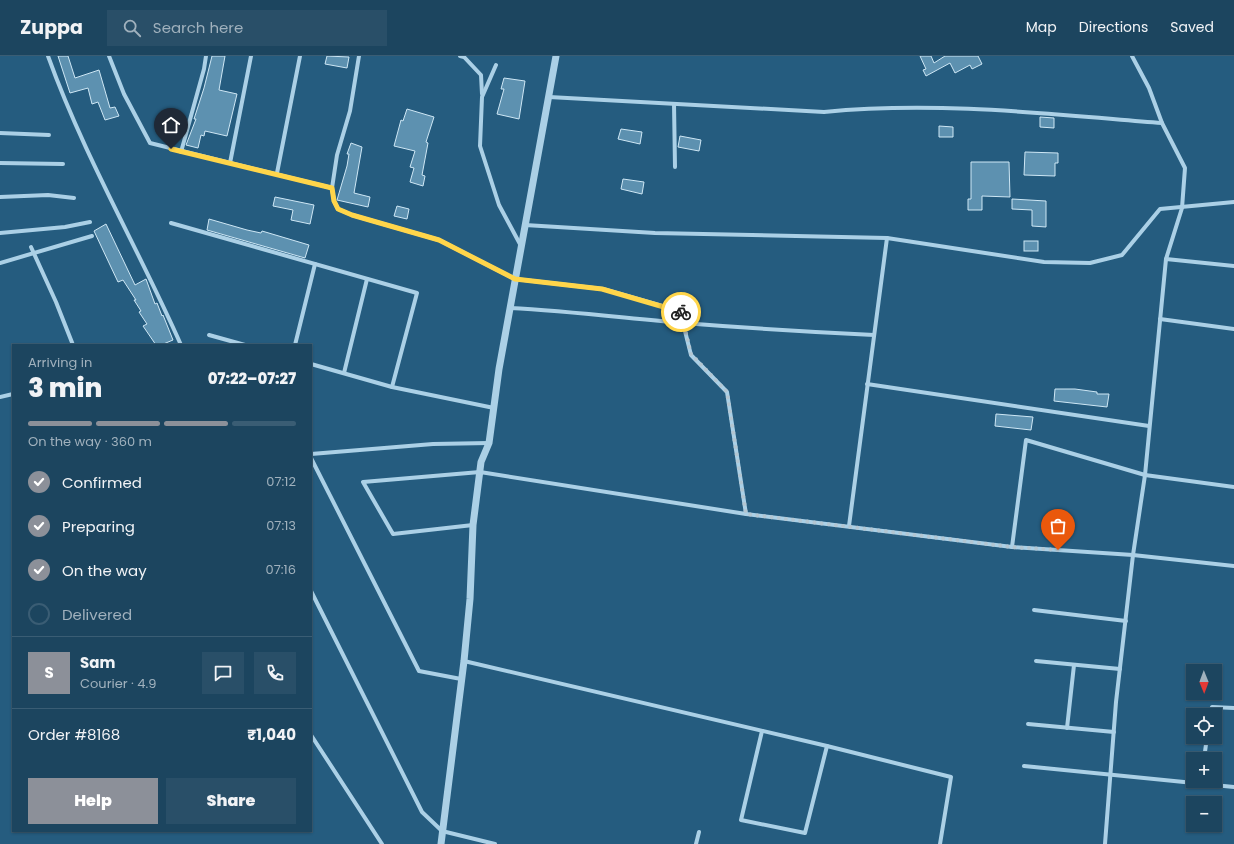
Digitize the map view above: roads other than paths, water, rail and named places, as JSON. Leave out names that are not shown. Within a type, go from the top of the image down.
[{"type":"street","points":[[48,56],[65,102],[80,135],[151,278],[182,344]]},
{"type":"street","points":[[110,56],[124,94],[150,143],[181,152],[278,173],[332,188]]},
{"type":"street","points":[[181,152],[204,70],[206,56]]},
{"type":"street","points":[[230,163],[251,56]]},
{"type":"street","points":[[278,173],[300,56]]},
{"type":"street","points":[[359,56],[350,111],[337,155],[332,188],[334,201],[338,209],[352,215],[439,240],[515,279],[602,289],[680,311],[691,354],[727,392],[746,514]]},
{"type":"street","points":[[460,56],[464,57],[481,75],[482,97],[480,146],[499,205],[521,246]]},
{"type":"street","points":[[441,844],[464,661],[470,598],[473,525],[481,462],[489,443],[495,408],[499,369],[556,56]]},
{"type":"street","points":[[1105,844],[1120,670],[1133,555],[1145,476],[1166,259],[1182,208],[1185,168],[1162,123],[1150,88],[1132,56]]},
{"type":"street","points":[[482,97],[496,65]]},
{"type":"street","points":[[549,97],[824,112],[866,108],[964,108],[1162,123]]},
{"type":"street","points":[[674,104],[675,167]]},
{"type":"street","points":[[0,133],[49,134]]},
{"type":"street","points":[[0,163],[63,164]]},
{"type":"street","points":[[0,197],[48,195],[74,198]]},
{"type":"street","points":[[525,224],[663,233],[887,238],[1044,262],[1090,263],[1122,255],[1160,209],[1234,202]]},
{"type":"street","points":[[0,232],[65,227],[90,222]]},
{"type":"street","points":[[171,223],[417,293],[392,387]]},
{"type":"street","points":[[0,263],[92,236]]},
{"type":"street","points":[[849,526],[887,238]]},
{"type":"street","points":[[31,247],[56,302],[73,344]]},
{"type":"street","points":[[1166,259],[1234,266]]},
{"type":"street","points":[[296,344],[316,264]]},
{"type":"street","points":[[344,373],[368,278]]},
{"type":"street","points":[[510,308],[572,312],[683,323],[874,335]]},
{"type":"street","points":[[1160,319],[1234,329]]},
{"type":"street","points":[[209,335],[241,344]]},
{"type":"street","points":[[312,364],[392,387],[495,408]]},
{"type":"street","points":[[867,384],[1149,426]]},
{"type":"street","points":[[0,397],[12,394]]},
{"type":"street","points":[[1012,547],[1026,440],[1145,476],[1234,487]]},
{"type":"street","points":[[312,454],[434,444],[489,443]]},
{"type":"street","points":[[312,460],[419,671],[461,679]]},
{"type":"street","points":[[473,525],[393,534],[363,482],[480,472],[746,514],[1012,547],[1133,555],[1234,566]]},
{"type":"street","points":[[312,593],[422,812],[442,831],[495,844]]},
{"type":"street","points":[[1034,610],[1126,622]]},
{"type":"street","points":[[464,661],[828,746],[951,777],[940,844]]},
{"type":"street","points":[[1036,661],[1120,670]]},
{"type":"street","points":[[1067,728],[1074,665]]},
{"type":"street","points":[[1212,708],[1219,706],[1234,708]]},
{"type":"street","points":[[1028,724],[1114,732]]},
{"type":"street","points":[[762,731],[741,820],[805,833],[828,746]]},
{"type":"street","points":[[312,737],[382,844]]},
{"type":"street","points":[[1024,766],[1186,781]]},
{"type":"street","points":[[1222,785],[1234,787]]},
{"type":"street","points":[[696,844],[699,832]]}]
